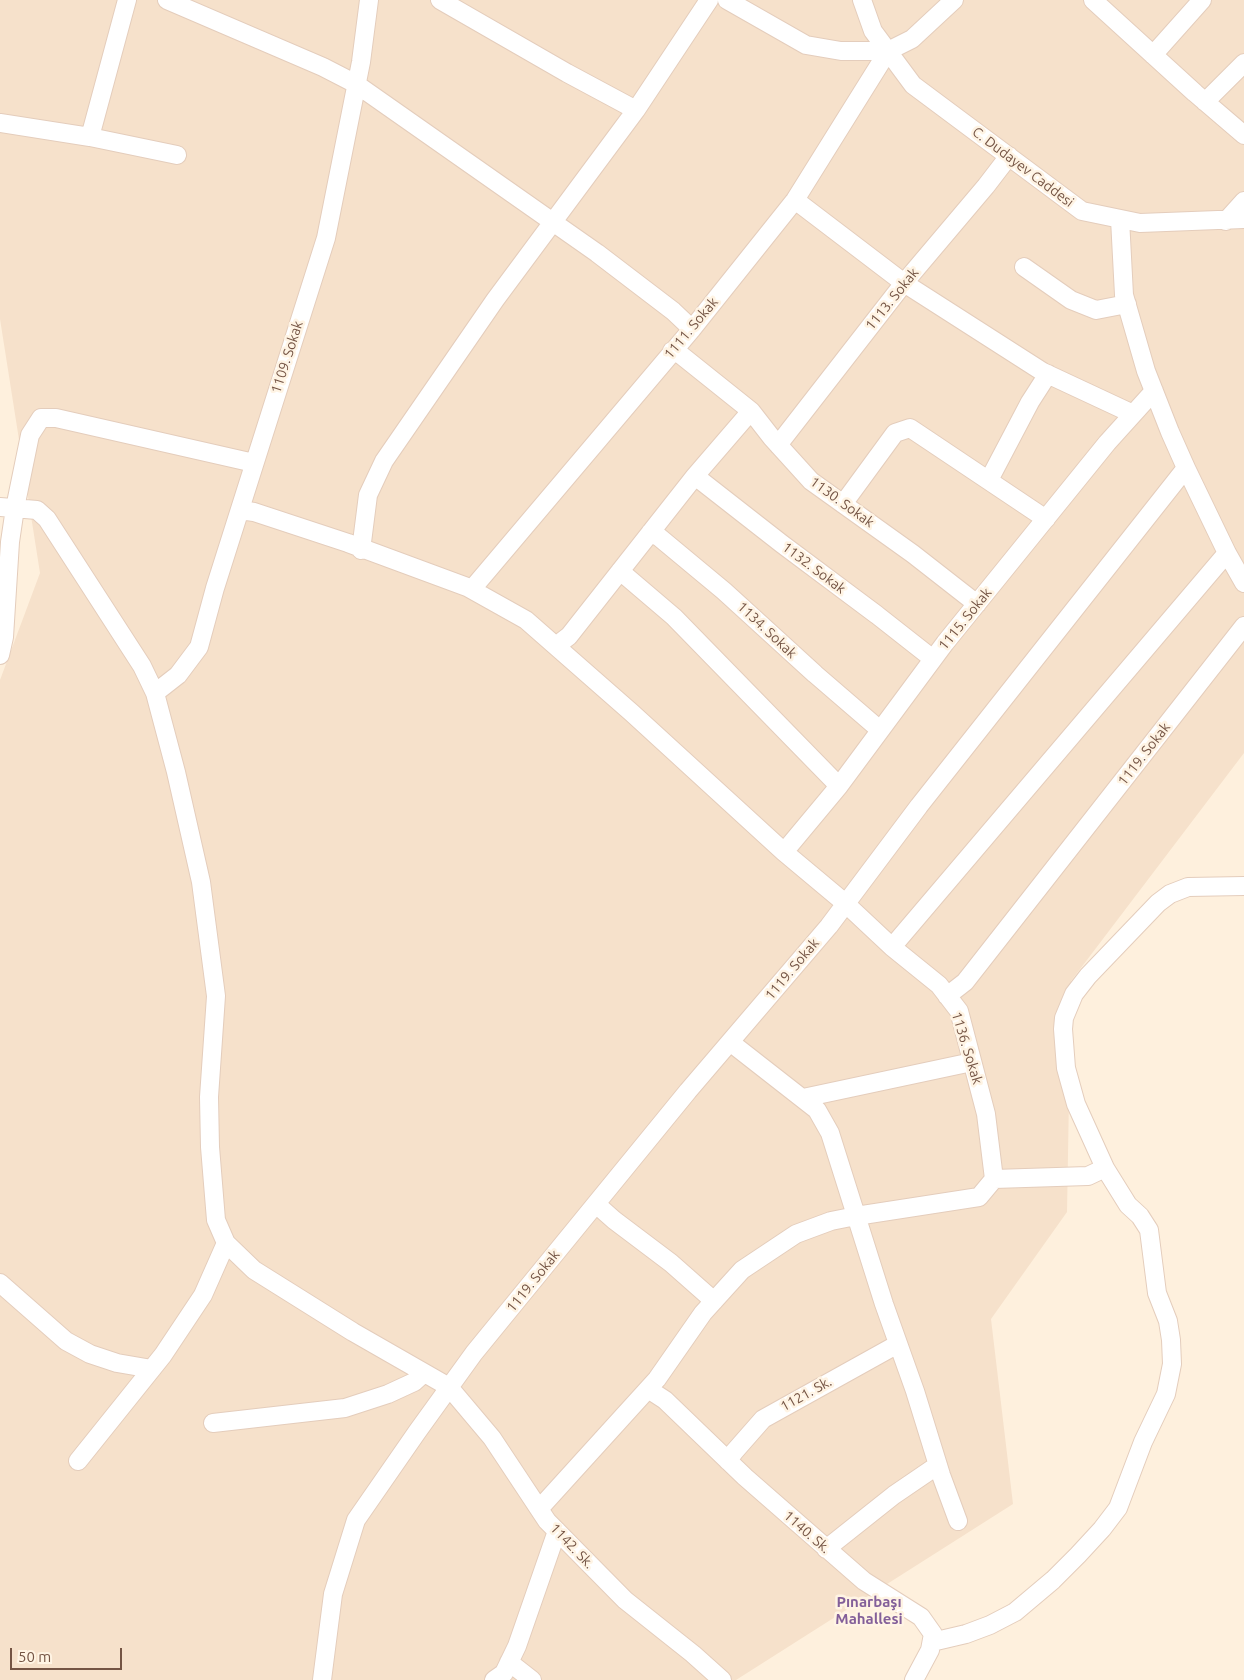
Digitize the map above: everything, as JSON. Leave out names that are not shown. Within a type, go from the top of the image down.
[{"type":"street","points":[[90,137],[127,0]]},
{"type":"street","points":[[167,0],[190,4],[356,84],[597,253],[673,311],[692,329]]},
{"type":"street","name":"1109. Sokak","points":[[155,693],[178,675],[199,647],[215,588],[326,238],[356,84],[369,0]]},
{"type":"street","points":[[440,0],[567,73],[636,110]]},
{"type":"street","points":[[361,550],[368,495],[384,461],[495,300],[636,110],[709,0]]},
{"type":"street","points":[[727,0],[806,45],[841,51],[888,51],[912,39],[954,0]]},
{"type":"street","name":"C. Dudayev Caddesi","points":[[862,0],[873,31],[913,85],[1082,211],[1140,223],[1244,219]]},
{"type":"street","points":[[1093,0],[1244,135]]},
{"type":"street","points":[[1153,55],[1202,0]]},
{"type":"street","name":"1111. Sokak","points":[[472,589],[692,329],[795,200],[888,51]]},
{"type":"street","points":[[1205,102],[1244,63]]},
{"type":"street","points":[[0,123],[90,137],[177,155]]},
{"type":"street","name":"1113. Sokak","points":[[778,445],[904,283],[1009,156]]},
{"type":"street","points":[[795,200],[904,283],[1048,374],[1133,414]]},
{"type":"street","points":[[1226,221],[1244,201]]},
{"type":"street","points":[[1120,219],[1124,295],[1146,371],[1186,468],[1227,554],[1244,583]]},
{"type":"street","points":[[1024,267],[1071,300],[1096,310],[1127,304]]},
{"type":"street","name":"1130. Sokak","points":[[672,352],[681,355],[751,411],[778,445],[811,481],[913,554],[977,604]]},
{"type":"street","points":[[989,480],[1030,402],[1048,374]]},
{"type":"street","name":"1115. Sokak","points":[[784,852],[839,786],[977,604],[1107,444],[1154,391]]},
{"type":"street","points":[[556,646],[569,636],[695,476],[751,411]]},
{"type":"street","points":[[0,655],[4,637],[10,542],[8,508],[30,435],[41,418],[56,418],[254,463]]},
{"type":"street","points":[[843,504],[895,433],[910,428],[1046,519]]},
{"type":"street","name":"1119. Sokak","points":[[322,1680],[333,1594],[356,1520],[449,1387],[474,1353],[596,1204],[828,926],[1186,468]]},
{"type":"street","name":"1132. Sokak","points":[[695,476],[782,544],[878,615],[933,660]]},
{"type":"street","points":[[8,508],[37,510],[47,519],[142,666],[155,693],[176,772],[201,882],[216,996],[209,1097],[210,1147],[216,1220],[226,1242],[254,1270],[353,1332],[449,1387]]},
{"type":"street","name":"1136. Sokak","points":[[240,510],[254,512],[348,543],[361,550],[472,589],[526,620],[632,713],[784,852],[845,903],[892,947],[939,985],[959,1012],[986,1114],[994,1179]]},
{"type":"street","name":"1134. Sokak","points":[[650,533],[659,537],[724,591],[880,730]]},
{"type":"street","points":[[892,947],[1227,554]]},
{"type":"street","points":[[620,571],[674,617],[839,786]]},
{"type":"street","name":"1119. Sokak","points":[[947,996],[965,982],[1244,626]]},
{"type":"street","points":[[914,1680],[930,1650],[932,1642],[966,1634],[990,1625],[1015,1612],[1053,1580],[1102,1529],[1118,1508],[1143,1442],[1166,1394],[1172,1364],[1171,1340],[1168,1321],[1157,1292],[1149,1230],[1140,1216],[1128,1205],[1104,1168],[1076,1104],[1066,1068],[1063,1029],[1065,1012],[1088,976],[1158,903],[1170,894],[1188,887],[1244,886]]},
{"type":"street","points":[[730,1042],[817,1110],[830,1133],[898,1344],[958,1521]]},
{"type":"street","points":[[803,1098],[972,1062]]},
{"type":"street","points":[[539,1509],[657,1379],[703,1313],[742,1270],[796,1234],[831,1221],[979,1197],[994,1179],[1088,1176],[1104,1168]]},
{"type":"street","points":[[596,1204],[671,1263],[714,1301]]},
{"type":"street","points":[[78,1461],[152,1369],[203,1295],[226,1242]]},
{"type":"street","points":[[0,1283],[66,1341],[90,1354],[117,1363],[152,1369]]},
{"type":"street","name":"1121. Sk.","points":[[728,1462],[762,1419],[898,1344]]},
{"type":"street","points":[[213,1422],[345,1408],[388,1394],[414,1382],[424,1373]]},
{"type":"street","name":"1142. Sk.","points":[[449,1387],[492,1438],[539,1509],[557,1531],[625,1600],[693,1654],[722,1680]]},
{"type":"street","name":"1140. Sk.","points":[[648,1389],[665,1400],[728,1462],[864,1581],[921,1617],[933,1634],[932,1642]]},
{"type":"street","points":[[826,1548],[894,1495],[938,1465]]},
{"type":"street","points":[[494,1680],[504,1673],[518,1646],[557,1531]]},
{"type":"street","points":[[509,1662],[532,1680]]},
{"type":"shaded area","points":[[0,0],[1244,0],[1244,753],[1071,981],[1067,1212],[991,1319],[1013,1504],[736,1680],[0,1680],[0,680],[40,573],[0,319]]},
{"type":"district","name":"Pınarbaşı Mahallesi","points":[[869,1610]]}]
